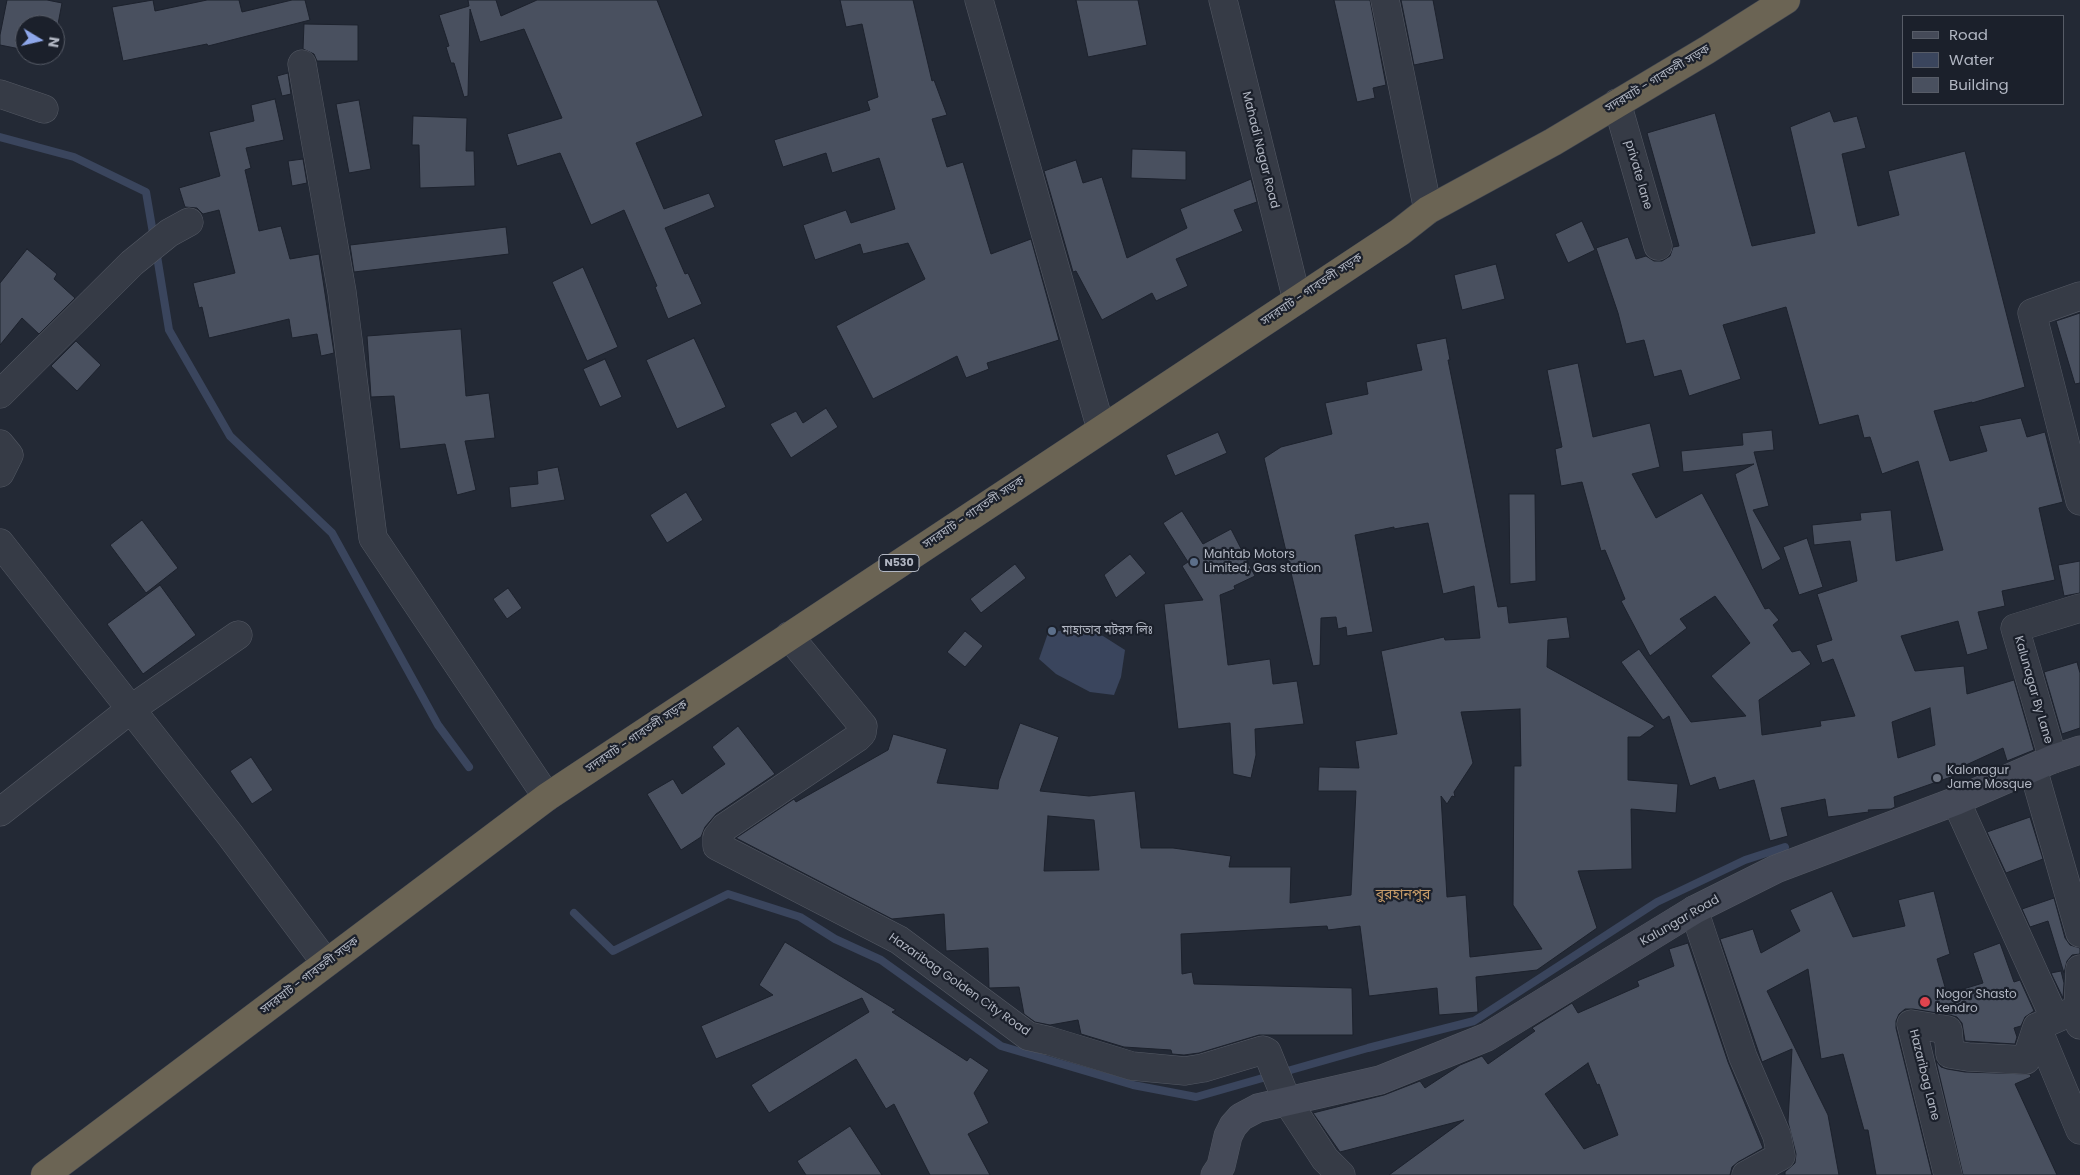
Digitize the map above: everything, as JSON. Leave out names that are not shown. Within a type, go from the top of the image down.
[{"type":"highway","name":"সদরঘাট - গাবতলী সড়ক","points":[[45,1175],[547,797],[1400,232],[1428,210],[1553,142],[1707,50],[1786,0]]},
{"type":"street","points":[[980,0],[1101,429]]},
{"type":"street","name":"Mahadi Nagar Road","points":[[1223,0],[1297,300]]},
{"type":"street","points":[[1385,0],[1428,210]]},
{"type":"street","points":[[302,64],[342,292],[373,538],[547,797]]},
{"type":"street","points":[[0,94],[44,109]]},
{"type":"street","name":"private lane","points":[[1617,103],[1658,246]]},
{"type":"street","points":[[0,394],[132,263],[179,227]]},
{"type":"street","points":[[2080,296],[2032,314],[2080,502]]},
{"type":"street","points":[[0,444],[9,456],[0,473]]},
{"type":"street","points":[[0,543],[230,835],[326,964]]},
{"type":"street","name":"Kalunagar By Lane","points":[[2043,764],[2015,628],[2080,608]]},
{"type":"street","points":[[0,812],[131,709],[238,635]]},
{"type":"street","name":"Hazaribag Golden City Road","points":[[790,636],[863,726],[862,733],[725,827],[717,837],[718,846],[899,940],[1028,1036],[1132,1066],[1185,1071],[1203,1068],[1263,1050],[1267,1052],[1279,1083]]},
{"type":"street","name":"Kalungar Road","points":[[1215,1175],[1221,1166],[1228,1136],[1241,1117],[1258,1108],[1279,1083],[1380,1080],[1487,1037],[1694,910],[1776,869],[1956,801],[2080,750]]},
{"type":"street","points":[[2043,764],[2080,933]]},
{"type":"street","points":[[1956,801],[2066,1018],[2080,1130]]},
{"type":"street","points":[[1694,910],[1743,1057],[1776,1136],[1781,1156],[1746,1175]]},
{"type":"street","points":[[2066,1018],[2080,970]]},
{"type":"street","name":"Hazaribag Lane","points":[[1948,1175],[1911,1024],[1948,1030],[1950,1054],[1968,1057],[2026,1060],[2066,1018]]},
{"type":"street","points":[[1279,1083],[1325,1159],[1341,1175]]},
{"type":"water","points":[[1077,628],[1103,636],[1125,650],[1121,677],[1114,695],[1090,692],[1056,674],[1039,659],[1048,633]]},
{"type":"building","points":[[7,0],[47,0],[62,3],[60,15],[15,15],[15,48],[0,45],[0,35]]},
{"type":"building","points":[[153,0],[155,11],[207,0],[239,0],[242,12],[292,0],[305,0],[310,20],[208,46],[207,44],[123,61],[112,7]]},
{"type":"building","points":[[468,0],[496,0],[501,16],[537,0],[657,0],[703,116],[636,143],[664,209],[709,193],[715,207],[665,228],[685,274],[688,273],[702,304],[668,319],[655,287],[657,286],[624,210],[591,225],[560,153],[517,166],[507,134],[562,118],[524,29],[480,42],[470,9],[468,96],[464,97],[454,63],[451,63],[446,47],[449,46],[439,15],[469,6]]},
{"type":"building","points":[[840,0],[913,0],[932,81],[934,80],[947,115],[932,119],[947,167],[963,162],[991,254],[1031,239],[1059,340],[987,363],[989,369],[966,378],[957,356],[873,399],[836,326],[925,279],[908,243],[863,254],[860,244],[815,260],[803,225],[846,210],[851,223],[895,209],[879,158],[832,173],[826,153],[783,167],[774,140],[870,110],[867,101],[878,97],[862,24],[846,27]]},
{"type":"building","points":[[1076,0],[1138,0],[1147,45],[1088,57]]},
{"type":"building","points":[[1334,0],[1370,0],[1386,85],[1373,88],[1375,98],[1357,102]]},
{"type":"building","points":[[1401,0],[1433,0],[1444,59],[1414,65]]},
{"type":"building","points":[[304,24],[358,25],[358,61],[317,61],[314,54],[303,49]]},
{"type":"building","points":[[288,73],[291,94],[282,96],[277,76]]},
{"type":"building","points":[[275,99],[284,140],[246,148],[251,168],[245,170],[259,231],[281,226],[290,259],[319,254],[334,353],[321,356],[317,334],[292,338],[289,319],[209,338],[202,307],[199,308],[193,283],[235,273],[219,210],[203,214],[197,208],[185,207],[179,188],[220,176],[209,132],[254,121],[251,105]]},
{"type":"building","points":[[359,100],[371,169],[349,173],[336,104]]},
{"type":"building","points":[[1830,111],[1834,122],[1857,116],[1866,148],[1842,154],[1858,226],[1899,215],[1888,171],[1965,151],[2025,387],[1972,403],[1934,411],[1950,461],[1987,451],[1979,426],[2021,418],[2027,437],[2045,432],[2063,502],[2039,508],[2055,580],[2002,591],[2005,606],[1978,612],[1988,649],[1967,655],[1958,621],[1901,636],[1915,671],[1964,666],[1967,694],[2014,680],[2034,750],[2007,761],[2003,748],[1966,765],[1968,771],[1894,797],[1895,807],[1891,809],[1868,810],[1869,812],[1828,817],[1825,799],[1781,808],[1788,836],[1770,841],[1754,780],[1719,790],[1715,777],[1690,786],[1669,716],[1663,720],[1621,662],[1639,649],[1691,722],[1746,716],[1711,676],[1750,643],[1715,596],[1680,619],[1687,628],[1650,656],[1621,601],[1625,599],[1605,550],[1601,551],[1582,482],[1561,486],[1555,449],[1562,447],[1547,370],[1578,363],[1593,437],[1650,423],[1660,467],[1632,474],[1656,518],[1702,493],[1765,609],[1769,608],[1779,620],[1773,625],[1792,652],[1800,650],[1811,664],[1759,700],[1762,735],[1821,726],[1820,721],[1855,716],[1833,659],[1822,663],[1816,645],[1832,640],[1817,594],[1857,581],[1850,541],[1814,545],[1812,525],[1861,520],[1860,513],[1891,510],[1896,561],[1943,550],[1918,461],[1882,474],[1870,437],[1864,438],[1858,415],[1819,425],[1786,307],[1723,325],[1741,379],[1689,396],[1681,370],[1654,377],[1644,340],[1626,344],[1618,313],[1596,248],[1628,237],[1636,259],[1646,256],[1654,261],[1662,261],[1670,256],[1673,247],[1679,246],[1647,133],[1715,113],[1752,246],[1815,233],[1790,127]],"holes":[[[1930,708],[1935,745],[1898,758],[1892,722]]]},
{"type":"building","points":[[413,116],[467,118],[466,151],[474,151],[475,186],[420,188],[419,145],[412,145]]},
{"type":"building","points":[[1132,149],[1186,151],[1186,180],[1131,178]]},
{"type":"building","points":[[303,159],[307,183],[292,186],[288,161]]},
{"type":"building","points":[[1076,160],[1083,183],[1102,177],[1127,258],[1187,228],[1180,209],[1251,179],[1257,202],[1234,210],[1243,231],[1176,259],[1188,286],[1156,301],[1152,293],[1102,320],[1076,271],[1073,272],[1044,171]]},
{"type":"building","points":[[1582,221],[1595,250],[1568,263],[1555,234]]},
{"type":"building","points":[[506,227],[509,254],[354,272],[350,245]]},
{"type":"building","points":[[27,249],[57,274],[54,279],[75,298],[39,334],[22,318],[0,345],[0,283]]},
{"type":"building","points":[[1496,264],[1505,299],[1462,310],[1454,275]]},
{"type":"building","points":[[583,267],[618,347],[587,361],[552,282]]},
{"type":"building","points":[[2080,313],[2080,383],[2075,384],[2056,321]]},
{"type":"building","points":[[461,329],[466,396],[489,393],[495,438],[465,441],[476,490],[457,495],[445,444],[400,449],[394,396],[371,397],[367,336]]},
{"type":"building","points":[[694,338],[726,407],[677,429],[646,360]]},
{"type":"building","points":[[1446,338],[1450,360],[1448,360],[1498,607],[1507,606],[1509,623],[1567,617],[1570,638],[1548,640],[1547,667],[1655,726],[1640,737],[1628,737],[1628,780],[1678,784],[1676,813],[1631,809],[1632,869],[1578,871],[1597,928],[1537,970],[1476,977],[1478,1012],[1439,1015],[1437,988],[1369,996],[1360,926],[1328,930],[1327,926],[1181,934],[1182,974],[1192,972],[1194,984],[1352,988],[1353,1035],[1259,1035],[1199,1053],[1172,1054],[1171,1050],[1124,1047],[1081,1034],[1078,1020],[1050,1025],[1035,1022],[1024,1014],[1019,987],[989,988],[988,948],[946,951],[944,914],[892,919],[736,838],[794,799],[796,802],[888,750],[893,734],[947,749],[937,783],[998,789],[999,781],[1020,723],[1059,737],[1040,791],[1089,796],[1135,791],[1141,848],[1173,848],[1231,856],[1229,867],[1291,867],[1290,903],[1351,895],[1356,791],[1318,791],[1319,767],[1359,768],[1355,741],[1397,734],[1381,651],[1444,637],[1445,640],[1480,638],[1474,586],[1443,594],[1428,523],[1394,529],[1394,527],[1355,535],[1373,632],[1347,636],[1346,627],[1338,629],[1336,617],[1321,618],[1320,665],[1313,666],[1264,458],[1281,447],[1332,434],[1325,403],[1368,394],[1366,382],[1422,370],[1416,344]],"holes":[[[1520,709],[1521,766],[1514,766],[1513,905],[1542,949],[1470,957],[1466,895],[1447,897],[1441,796],[1447,804],[1452,796],[1455,797],[1454,792],[1473,763],[1461,712]],[[1048,816],[1094,820],[1099,870],[1044,871]]]},
{"type":"building","points":[[76,341],[101,365],[77,391],[51,366]]},
{"type":"building","points":[[605,359],[622,397],[600,407],[583,369]]},
{"type":"building","points":[[826,408],[838,427],[791,458],[770,424],[796,411],[803,423]]},
{"type":"building","points":[[1772,430],[1774,450],[1754,452],[1769,506],[1753,510],[1781,559],[1762,570],[1735,474],[1754,464],[1683,472],[1681,451],[1743,445],[1742,433]]},
{"type":"building","points":[[1218,432],[1227,453],[1175,476],[1166,455]]},
{"type":"building","points":[[558,467],[565,500],[511,508],[509,487],[538,484],[537,471]]},
{"type":"building","points":[[686,492],[703,520],[667,543],[650,515]]},
{"type":"building","points":[[1509,494],[1535,494],[1536,581],[1510,584]]},
{"type":"building","points":[[1182,511],[1203,544],[1231,529],[1255,576],[1234,586],[1235,589],[1220,595],[1228,665],[1270,659],[1273,684],[1297,681],[1304,724],[1255,729],[1256,755],[1251,778],[1233,774],[1230,723],[1178,729],[1164,604],[1203,600],[1182,566],[1188,562],[1163,523]]},
{"type":"building","points":[[142,520],[178,568],[146,593],[110,545]]},
{"type":"building","points":[[1807,538],[1823,587],[1799,595],[1783,547]]},
{"type":"building","points":[[1130,554],[1146,573],[1116,598],[1104,575]]},
{"type":"building","points":[[2080,561],[2080,593],[2064,596],[2058,565]]},
{"type":"building","points":[[1015,564],[1026,578],[981,613],[970,599]]},
{"type":"building","points":[[160,585],[196,635],[143,674],[107,624]]},
{"type":"building","points":[[508,588],[522,608],[507,619],[493,599]]},
{"type":"building","points":[[965,631],[983,646],[965,667],[947,652]]},
{"type":"building","points":[[2077,662],[2080,673],[2080,728],[2062,734],[2044,672]]},
{"type":"building","points":[[738,726],[775,774],[716,814],[705,827],[701,837],[681,850],[647,794],[673,779],[682,794],[725,764],[712,747]]},
{"type":"building","points":[[251,757],[273,790],[252,804],[230,771]]},
{"type":"building","points":[[2030,817],[2043,859],[2006,873],[1987,832]]},
{"type":"building","points":[[1832,891],[1853,937],[1905,926],[1898,900],[1934,891],[1950,954],[1937,959],[1947,994],[1983,983],[1973,953],[2000,943],[2014,982],[2020,980],[2034,1011],[2025,1017],[2021,1026],[2014,1028],[2017,1037],[2015,1044],[1965,1041],[1962,1023],[1957,1017],[1950,1015],[1913,1009],[1905,1009],[1899,1014],[1896,1028],[1932,1175],[1876,1175],[1868,1130],[1864,1130],[1843,1054],[1821,1059],[1808,969],[1767,991],[1828,1115],[1839,1175],[1785,1175],[1785,1172],[1795,1163],[1796,1154],[1788,1122],[1792,1049],[1762,1062],[1720,939],[1753,929],[1761,953],[1800,931],[1790,910]]},
{"type":"building","points":[[2054,898],[2065,938],[2070,945],[2080,948],[2080,954],[2072,955],[2067,961],[2064,973],[2048,921],[2030,927],[2022,909]]},
{"type":"building","points":[[785,942],[896,1010],[892,1012],[967,1061],[970,1057],[989,1070],[974,1093],[989,1123],[968,1134],[990,1175],[930,1175],[894,1104],[886,1109],[856,1059],[769,1113],[751,1085],[869,1012],[862,998],[716,1059],[701,1026],[773,995],[759,985]]},
{"type":"building","points":[[1688,943],[1728,1062],[1763,1148],[1738,1162],[1732,1167],[1730,1175],[1389,1175],[1464,1120],[1340,1152],[1313,1113],[1384,1095],[1420,1081],[1425,1088],[1460,1065],[1482,1056],[1488,1064],[1535,1031],[1532,1028],[1572,1003],[1578,1013],[1639,986],[1637,981],[1674,966],[1669,949]],"holes":[[[1588,1063],[1597,1085],[1599,1084],[1618,1135],[1584,1149],[1545,1094]]]},
{"type":"building","points":[[2061,971],[2064,983],[2063,998],[2051,973]]},
{"type":"building","points":[[1936,1061],[1941,1067],[1965,1072],[2030,1074],[2031,1077],[2015,1084],[2057,1175],[1963,1175]]},
{"type":"building","points":[[850,1126],[882,1175],[806,1175],[797,1161]]},
{"type":"waterway","points":[[0,137],[74,157],[146,192],[154,239]]},
{"type":"waterway","points":[[156,250],[169,330],[230,436],[332,533],[438,725],[469,767]]},
{"type":"waterway","points":[[574,913],[613,951],[728,894],[800,917],[835,939],[881,960],[1001,1046],[1133,1085],[1196,1097],[1368,1048],[1474,1021],[1657,902],[1745,860],[1785,847]]},
{"type":"place","name":"Mahtab Motors Limited, Gas station","points":[[1194,562]]},
{"type":"place","name":"মাহাতাব মটরস লিঃ","points":[[1052,631]]},
{"type":"place","name":"Kalonagur Jame Mosque","points":[[1937,778]]},
{"type":"place","name":"Nogor Shasto kendro","points":[[1925,1002]]},
{"type":"district","name":"বুরহানপুর","points":[[1403,895]]}]
